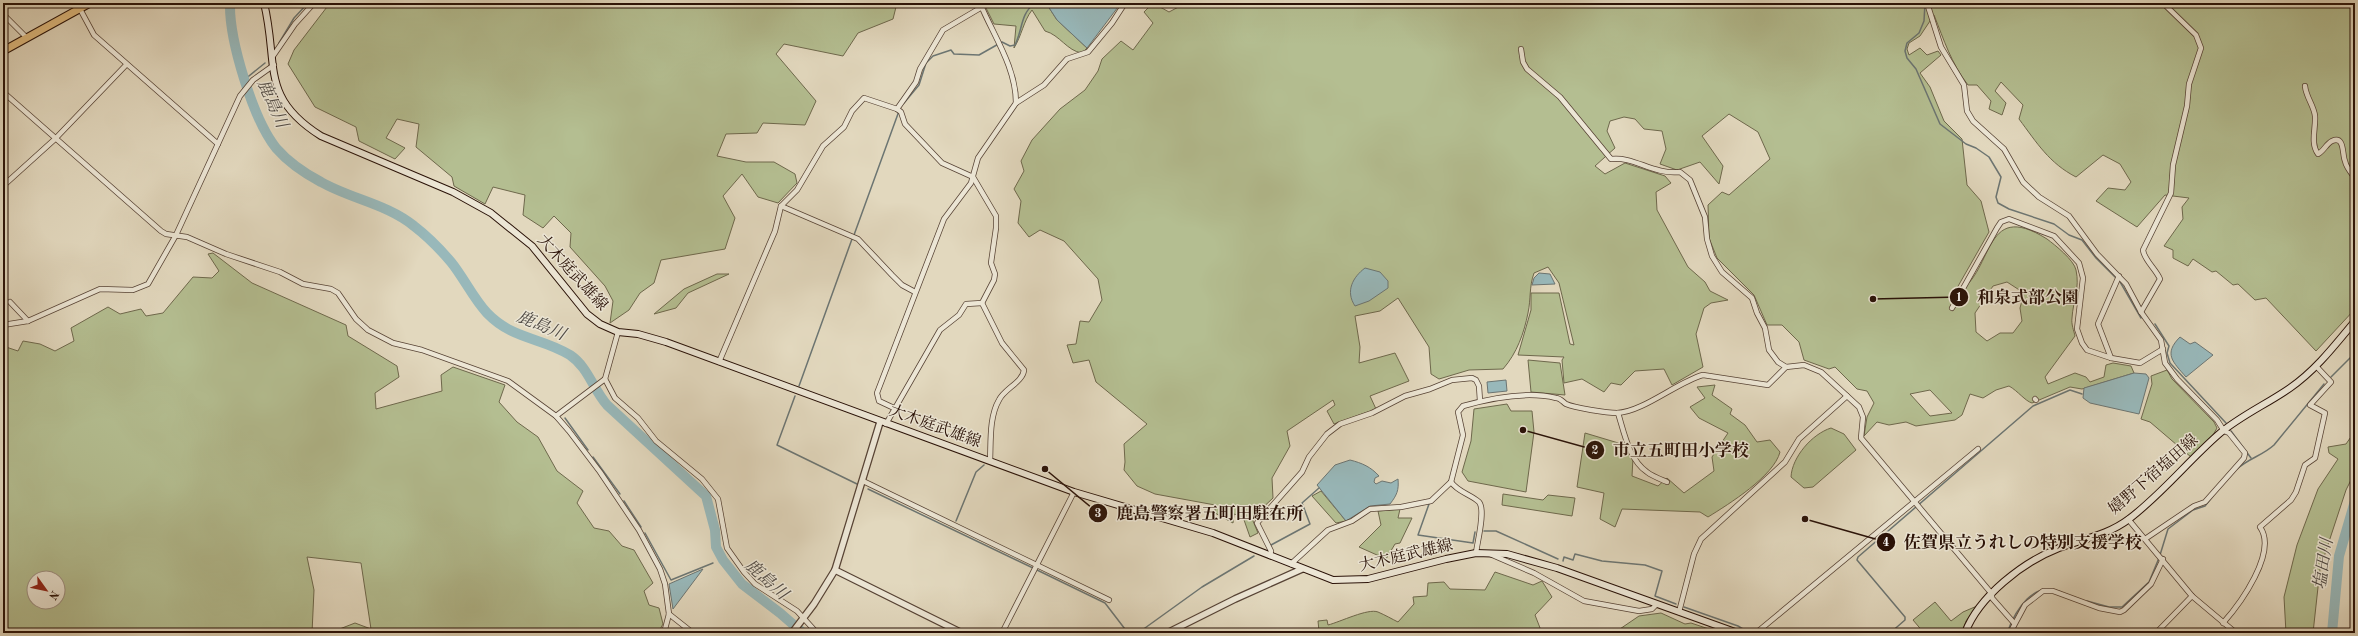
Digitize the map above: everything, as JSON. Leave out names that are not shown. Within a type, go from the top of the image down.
[{"type":"main road","points":[[3,51],[90,3]]},
{"type":"main road","name":"大木庭武雄線","points":[[264,3],[273,56],[276,85],[282,100],[291,114],[302,124],[321,136],[453,192],[491,213],[532,246],[586,314],[600,324],[618,332],[638,334],[666,342],[1074,492],[1178,521],[1333,580],[1352,581],[1368,579],[1446,559],[1476,554],[1488,553],[1527,558],[1738,633]]},
{"type":"main road","name":"嬉野下宿塩田線","points":[[1965,633],[1974,613],[1992,594],[2032,561],[2060,548],[2097,536],[2128,519],[2224,431],[2291,387],[2316,366],[2355,321]]},
{"type":"street","points":[[273,56],[295,24],[314,3]]},
{"type":"street","points":[[894,408],[879,401],[877,393],[944,220],[974,177],[978,158],[1016,103],[1044,85],[1067,59],[1088,52],[1112,23],[1125,3]]},
{"type":"street","points":[[1927,3],[1941,47],[1964,85],[1967,111],[1973,121],[2004,149],[2023,182],[2039,197],[2069,216],[2097,254],[2119,276],[2141,312],[2161,340],[2165,363],[2177,379],[2217,420],[2224,431],[2229,433],[2245,453],[2244,458],[2205,502],[2194,506],[2145,539]]},
{"type":"street","points":[[2141,312],[2160,279],[2157,270],[2143,255],[2143,250],[2171,193],[2173,164],[2187,106],[2188,84],[2201,48],[2196,36],[2163,3]]},
{"type":"street","points":[[897,109],[916,82],[920,69],[943,30],[981,5],[1006,59],[1013,79],[1016,103]]},
{"type":"street","points":[[80,9],[94,35],[126,65],[218,144]]},
{"type":"street","points":[[3,14],[27,38]]},
{"type":"street","points":[[1521,49],[1523,62],[1527,69],[1560,97],[1610,159],[1620,158],[1666,174],[1680,172],[1690,180],[1705,217],[1707,240],[1712,256],[1722,272],[1752,298],[1757,313],[1765,328],[1770,350],[1778,362],[1786,367],[1804,365],[1821,372],[1837,389],[1859,407],[1863,417],[1861,438],[1992,594],[1992,598],[2012,622]]},
{"type":"street","points":[[3,186],[55,139],[126,65]]},
{"type":"street","points":[[3,325],[28,321],[100,289],[133,290],[144,287],[159,267],[176,235],[245,89],[253,80],[274,65]]},
{"type":"street","points":[[2305,86],[2315,114],[2313,140],[2316,151],[2318,154],[2322,152],[2330,142],[2339,140],[2342,144],[2344,161],[2355,178]]},
{"type":"street","points":[[3,92],[152,224],[166,234],[187,237],[226,254],[280,272],[314,288],[331,289],[338,293],[356,319],[368,330],[393,343],[422,350],[508,381],[556,416],[587,454],[639,530],[660,569],[665,584],[669,614],[664,633]]},
{"type":"street","points":[[719,362],[775,231],[781,206],[801,184],[823,146],[844,127],[860,101],[868,98],[897,109],[901,112],[905,124],[942,163],[974,177],[996,216],[996,228],[991,263],[995,274],[994,280],[982,303]]},
{"type":"street","points":[[781,206],[853,237],[902,285],[915,292]]},
{"type":"street","points":[[1952,308],[1997,228],[2001,222],[2009,219],[2018,221],[2054,236],[2079,263],[2083,278],[2078,329],[2082,344],[2094,353],[2111,358],[2140,363],[2163,349]]},
{"type":"street","points":[[2111,358],[2098,324],[2119,276]]},
{"type":"street","points":[[10,302],[28,321]]},
{"type":"street","points":[[792,633],[825,589],[835,570],[883,423],[894,408],[940,330],[959,315],[966,304],[982,303]]},
{"type":"street","points":[[982,303],[1002,343],[1024,370],[1021,377],[1003,393],[995,409],[990,461]]},
{"type":"street","points":[[556,416],[604,380],[618,332]]},
{"type":"street","points":[[2223,623],[2233,612],[2249,587],[2263,556],[2266,539],[2260,527],[2292,500],[2305,465],[2315,458],[2325,413],[2310,405],[2331,382],[2316,366]]},
{"type":"street","points":[[1291,564],[1328,530],[1352,521],[1370,508],[1401,507],[1431,501],[1452,482],[1463,435],[1459,408],[1480,401],[1522,396],[1558,398],[1567,404],[1618,413],[1673,391],[1699,376],[1713,376],[1768,385],[1786,367]]},
{"type":"street","points":[[1270,556],[1271,551],[1257,523],[1302,472],[1309,457],[1332,429],[1372,413],[1404,396],[1430,390],[1452,380],[1472,378],[1476,380],[1479,386],[1480,401]]},
{"type":"street","points":[[604,380],[615,398],[638,418],[656,441],[702,479],[718,499],[727,548],[744,572],[755,584],[804,618],[817,633]]},
{"type":"street","points":[[1679,612],[1694,554],[1701,539],[1785,462],[1799,439],[1847,396]]},
{"type":"street","points":[[1618,413],[1627,442],[1636,460],[1646,472],[1667,482]]},
{"type":"street","points":[[1756,633],[1978,448]]},
{"type":"street","points":[[863,481],[1110,600]]},
{"type":"street","points":[[1452,482],[1456,488],[1479,502],[1482,509],[1476,554]]},
{"type":"street","points":[[1002,633],[1074,492]]},
{"type":"street","points":[[2128,519],[2163,559],[2192,596],[2236,633]]},
{"type":"street","points":[[1488,553],[1534,573],[1584,601],[1639,610],[1652,609],[1656,605]]},
{"type":"street","points":[[2010,633],[2012,622],[2025,605],[2043,592],[2053,591],[2100,608],[2120,612],[2124,610],[2150,584],[2163,559]]},
{"type":"street","points":[[1167,633],[1235,599],[1302,569]]},
{"type":"street","points":[[835,570],[962,633]]},
{"type":"street","points":[[2156,633],[2192,596]]},
{"type":"street","points":[[669,614],[693,633]]},
{"type":"green space","points":[[330,3],[897,3],[893,19],[858,33],[843,56],[784,44],[776,54],[816,101],[805,125],[763,123],[757,133],[726,134],[717,156],[746,162],[774,162],[795,174],[797,183],[778,203],[758,197],[742,174],[723,196],[735,218],[725,249],[661,260],[654,283],[640,293],[629,310],[610,323],[613,301],[605,286],[570,247],[571,233],[554,216],[543,228],[523,215],[525,195],[493,187],[485,204],[454,186],[452,177],[416,147],[419,124],[397,119],[386,138],[405,148],[395,159],[359,141],[356,127],[315,107],[288,64],[294,50]]},
{"type":"green space","points":[[987,3],[1046,3],[1057,20],[1087,48],[1082,53],[1077,52],[1055,36],[1045,31],[1032,10],[1014,48],[1016,26],[994,24],[985,6]]},
{"type":"green space","points":[[1153,3],[1169,12],[1186,3],[2355,3],[2355,309],[2316,351],[2266,298],[2255,300],[2238,284],[2233,285],[2216,271],[2212,272],[2193,259],[2188,266],[2173,258],[2173,250],[2164,246],[2183,219],[2182,207],[2189,198],[2165,195],[2137,227],[2096,201],[2108,188],[2125,190],[2131,182],[2120,164],[2103,155],[2076,177],[2058,165],[2044,152],[2019,119],[2023,105],[2001,82],[1995,91],[2006,103],[2002,115],[1989,109],[1991,101],[1977,85],[1968,85],[1952,60],[1934,15],[1920,36],[1909,43],[1907,49],[1909,55],[1920,48],[1927,55],[1938,51],[1941,55],[1920,73],[1930,87],[1944,121],[1962,139],[1967,185],[1981,201],[1989,232],[1953,295],[1967,285],[1999,233],[2010,227],[2025,229],[2047,239],[2055,245],[2072,262],[2076,270],[2077,289],[2072,320],[2075,336],[2045,377],[2048,384],[2075,373],[2086,377],[2090,382],[2104,377],[2106,365],[2113,363],[2131,366],[2134,373],[2082,389],[2070,387],[2032,403],[2009,386],[1996,390],[1983,398],[1970,394],[1962,415],[1955,420],[1916,426],[1906,422],[1889,425],[1877,422],[1864,436],[1867,417],[1874,403],[1867,391],[1857,389],[1835,367],[1829,369],[1804,360],[1799,342],[1782,325],[1767,325],[1754,295],[1717,258],[1709,238],[1708,205],[1722,192],[1729,195],[1770,159],[1758,132],[1729,114],[1702,136],[1723,166],[1719,184],[1700,162],[1677,170],[1660,164],[1666,149],[1662,131],[1644,129],[1635,119],[1624,117],[1610,121],[1607,131],[1615,148],[1595,166],[1605,174],[1625,163],[1665,176],[1671,183],[1656,192],[1657,210],[1688,267],[1705,282],[1710,291],[1728,300],[1711,303],[1704,308],[1696,334],[1703,367],[1672,385],[1664,369],[1635,371],[1621,385],[1611,383],[1604,392],[1582,379],[1564,383],[1562,360],[1564,357],[1518,355],[1531,310],[1531,293],[1559,293],[1570,344],[1574,345],[1559,283],[1548,267],[1534,273],[1531,283],[1530,303],[1522,335],[1516,350],[1503,369],[1469,370],[1439,379],[1431,374],[1429,347],[1398,298],[1380,311],[1355,316],[1360,347],[1359,363],[1395,353],[1409,381],[1370,396],[1376,409],[1334,424],[1327,411],[1335,405],[1333,400],[1287,431],[1290,446],[1272,478],[1273,498],[1256,514],[1253,521],[1258,533],[1250,537],[1243,517],[1234,514],[1233,523],[1215,513],[1215,505],[1155,494],[1137,486],[1124,470],[1124,444],[1147,424],[1096,382],[1089,360],[1073,363],[1067,345],[1076,344],[1080,321],[1089,322],[1102,300],[1098,279],[1064,241],[1040,230],[1029,237],[1018,223],[1021,201],[1014,189],[1024,171],[1021,161],[1032,140],[1060,109],[1085,90],[1098,71],[1102,59],[1121,41],[1133,50],[1153,23],[1144,12]],"holes":[[[2007,282],[2024,293],[2020,308],[2022,321],[2013,333],[2000,333],[1987,341],[1976,332],[1975,313],[1993,286]],[[1930,390],[1952,413],[1930,416],[1910,394]]]},
{"type":"green space","points":[[213,253],[252,283],[346,325],[348,336],[397,366],[399,377],[375,393],[376,409],[442,391],[441,375],[453,367],[505,385],[499,402],[517,422],[538,437],[557,471],[583,491],[577,503],[594,528],[609,531],[622,546],[634,550],[653,583],[644,591],[649,605],[659,608],[663,624],[658,633],[337,633],[337,630],[355,623],[371,629],[361,563],[307,557],[314,590],[312,633],[3,633],[3,346],[18,351],[23,341],[40,344],[55,351],[74,341],[71,328],[108,307],[120,314],[141,309],[146,316],[163,313],[193,277],[212,278],[219,271],[208,254]]},
{"type":"green space","points":[[717,274],[729,274],[688,293],[676,308],[654,314],[684,289]]},
{"type":"green space","points":[[1528,360],[1560,363],[1565,395],[1531,392]]},
{"type":"green space","points":[[2167,370],[2172,379],[2214,422],[2217,428],[2213,435],[2191,457],[2150,422],[2141,419],[2152,384],[2151,376]]},
{"type":"green space","points":[[1715,385],[1712,395],[1732,409],[1730,414],[1745,425],[1757,442],[1770,440],[1780,452],[1776,461],[1769,470],[1750,489],[1708,517],[1700,512],[1622,509],[1615,527],[1600,519],[1604,493],[1577,487],[1585,433],[1625,445],[1633,458],[1632,476],[1658,486],[1667,478],[1684,493],[1714,471],[1712,457],[1728,433],[1699,418],[1690,407],[1705,398],[1697,387]]},
{"type":"green space","points":[[1507,404],[1511,411],[1532,411],[1534,432],[1526,492],[1468,481],[1462,472],[1471,441],[1474,409]]},
{"type":"green space","points":[[1831,428],[1844,434],[1856,450],[1813,487],[1804,488],[1791,477],[1795,462],[1804,447],[1810,441],[1817,435]]},
{"type":"green space","points":[[2355,431],[2355,472],[2346,490],[2320,569],[2313,633],[2286,633],[2284,597],[2297,545],[2318,489],[2338,459],[2329,453],[2328,447],[2346,444]]},
{"type":"green space","points":[[1321,491],[1346,521],[1336,523],[1312,496]]},
{"type":"green space","points":[[1503,494],[1543,500],[1548,495],[1575,498],[1572,516],[1502,505]]},
{"type":"green space","points":[[1400,509],[1398,518],[1412,518],[1400,543],[1395,544],[1386,559],[1359,547],[1381,525],[1378,511]]},
{"type":"green space","points":[[1495,572],[1533,585],[1542,581],[1552,597],[1535,615],[1542,633],[1312,633],[1319,631],[1318,621],[1327,620],[1328,625],[1373,611],[1398,622],[1414,604],[1413,597],[1427,596],[1428,583],[1444,582],[1450,589],[1485,590]]},
{"type":"green space","points":[[1935,602],[1951,621],[1963,612],[1977,606],[1966,621],[1962,633],[1924,633],[1913,620]]},
{"type":"green space","points":[[1661,613],[1685,624],[1691,623],[1721,633],[1614,633],[1639,616]]},
{"type":"water","points":[[1046,3],[1118,3],[1118,7],[1087,48],[1057,20]]},
{"type":"water","points":[[1365,268],[1380,272],[1388,281],[1388,288],[1369,301],[1355,306],[1351,295],[1352,285],[1357,276]]},
{"type":"water","points":[[1539,273],[1550,274],[1555,284],[1532,285],[1534,278]]},
{"type":"water","points":[[2180,337],[2190,344],[2195,342],[2213,355],[2186,377],[2177,367],[2171,353],[2172,348]]},
{"type":"water","points":[[2134,373],[2146,374],[2149,378],[2139,414],[2090,403],[2083,398],[2084,388]]},
{"type":"water","points":[[1506,380],[1507,391],[1488,393],[1487,382]]},
{"type":"water","points":[[1350,460],[1358,462],[1373,470],[1379,476],[1375,478],[1374,482],[1376,484],[1382,481],[1391,483],[1398,479],[1398,489],[1390,504],[1370,506],[1346,521],[1317,485],[1335,465]]},
{"type":"water","points":[[703,569],[673,609],[669,584]]},
{"type":"waterway","name":"鹿島川","points":[[230,3],[234,37],[244,78],[259,118],[267,135],[276,148],[291,163],[315,179],[403,218],[424,234],[447,257],[482,307],[497,322],[517,333],[559,349],[576,360],[586,372],[607,405],[706,496],[715,530],[716,547],[723,560],[742,584],[803,633]]},
{"type":"waterway","points":[[279,43],[294,18],[308,3]]},
{"type":"waterway","points":[[904,103],[919,85],[926,63],[933,56],[951,50],[954,54],[979,55],[1002,42],[1010,46],[1015,45],[1024,17],[1030,7],[1035,3]]},
{"type":"waterway","points":[[1925,3],[1924,21],[1919,33],[1907,43],[1905,51],[1907,58],[1916,69],[1940,124],[1966,144],[1976,148],[1989,157],[2001,177],[1996,197],[1998,203],[2009,209],[2054,224],[2069,235],[2082,240],[2096,258],[2116,278]]},
{"type":"waterway","points":[[244,80],[265,63]]},
{"type":"waterway","points":[[854,235],[899,111]]},
{"type":"waterway","points":[[799,386],[852,239]]},
{"type":"waterway","points":[[2119,280],[2141,318]]},
{"type":"waterway","points":[[2155,324],[2169,346],[2167,353],[2170,363],[2226,423]]},
{"type":"waterway","points":[[2331,377],[2355,353]]},
{"type":"waterway","points":[[2237,469],[2274,445],[2324,384]]},
{"type":"waterway","points":[[1890,633],[1905,620],[1905,617],[1857,560],[1858,557],[2033,406],[2070,390],[2082,394]]},
{"type":"waterway","points":[[795,396],[777,445],[857,484]]},
{"type":"waterway","points":[[565,418],[588,450]]},
{"type":"waterway","points":[[2231,431],[2251,458]]},
{"type":"waterway","points":[[593,457],[620,494]]},
{"type":"waterway","points":[[956,521],[976,472],[984,465]]},
{"type":"waterway","points":[[1271,545],[1310,524],[1302,503],[1319,488]]},
{"type":"waterway","points":[[868,489],[1033,568]]},
{"type":"waterway","points":[[2160,555],[2168,529],[2193,510],[2205,506],[2213,496]]},
{"type":"waterway","points":[[624,501],[641,527]]},
{"type":"waterway","name":"塩田川","points":[[2332,633],[2339,556],[2355,501]]},
{"type":"waterway","points":[[1429,504],[1418,535],[1473,543],[1475,532]]},
{"type":"waterway","points":[[1484,531],[1496,531],[1558,559]]},
{"type":"waterway","points":[[645,533],[671,580],[713,563]]},
{"type":"waterway","points":[[1563,561],[1564,557],[1573,560],[1575,554],[1602,561],[1645,565],[1662,571],[1655,596],[1676,604]]},
{"type":"waterway","points":[[1138,633],[1202,587],[1254,556]]},
{"type":"waterway","points":[[2087,601],[2109,607],[2122,607],[2149,582],[2159,558]]},
{"type":"waterway","points":[[1037,570],[1105,603],[1128,633]]},
{"type":"waterway","points":[[2007,633],[2020,607],[2034,593],[2051,589],[2061,592]]},
{"type":"waterway","points":[[1684,607],[1738,626],[1748,632]]},
{"type":"waterway","name":"塩田川","points":[[2330,633],[2331,631],[2337,633]]},
{"type":"place","name":"和泉式部公園","points":[[1873,299]]},
{"type":"place","name":"市立五町田小学校","points":[[1523,430]]},
{"type":"place","name":"鹿島警察署五町田駐在所","points":[[1045,469]]},
{"type":"place","name":"佐賀県立うれしの特別支援学校","points":[[1805,519]]}]
